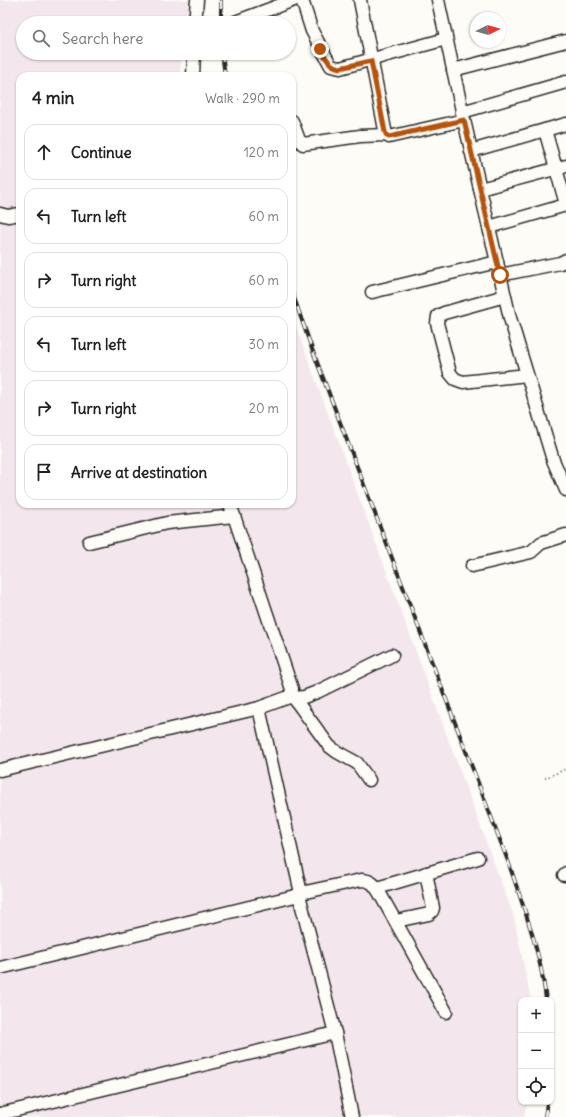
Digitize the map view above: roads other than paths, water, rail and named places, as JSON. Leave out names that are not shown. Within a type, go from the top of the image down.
[{"type":"street","points":[[196,16],[197,0]]},
{"type":"street","points":[[251,16],[294,0]]},
{"type":"street","points":[[302,0],[312,31],[331,66],[340,68],[371,61],[446,39]]},
{"type":"street","points":[[360,0],[386,135]]},
{"type":"street","points":[[438,0],[504,296],[553,460],[566,490]]},
{"type":"street","points":[[453,70],[566,41]]},
{"type":"street","points":[[192,72],[193,60]]},
{"type":"street","points":[[296,134],[298,140],[303,144],[360,136],[386,135],[389,137],[463,116],[566,82]]},
{"type":"street","points":[[471,151],[566,124]]},
{"type":"street","points":[[489,227],[566,205],[561,167],[546,130]]},
{"type":"street","points":[[480,189],[561,167]]},
{"type":"street","points":[[0,214],[8,216],[16,215]]},
{"type":"street","points":[[500,275],[560,263],[566,260]]},
{"type":"street","points":[[372,292],[497,262]]},
{"type":"street","points":[[504,296],[438,316],[437,323],[449,370],[454,379],[462,382],[527,375]]},
{"type":"street","points":[[89,542],[168,523],[232,510],[292,689],[293,696],[329,746],[358,763],[369,780]]},
{"type":"street","points":[[472,566],[532,552],[541,543],[566,535]]},
{"type":"street","points":[[0,770],[259,708],[293,696],[304,697],[392,655]]},
{"type":"street","points":[[259,708],[300,894],[335,1033],[352,1117]]},
{"type":"street","points":[[377,888],[478,858]]},
{"type":"street","points":[[396,921],[429,914],[432,911],[433,908],[426,874]]},
{"type":"street","points":[[0,968],[300,894],[361,880],[368,880],[374,883],[377,888],[446,1012]]},
{"type":"street","points":[[0,1114],[335,1033]]},
{"type":"railway","points":[[221,0],[221,16]]},
{"type":"railway","points":[[223,60],[224,72]]},
{"type":"railway","points":[[296,303],[312,349],[508,861],[536,947],[544,982],[546,997]]},
{"type":"railway","points":[[545,1117],[547,1105]]}]
